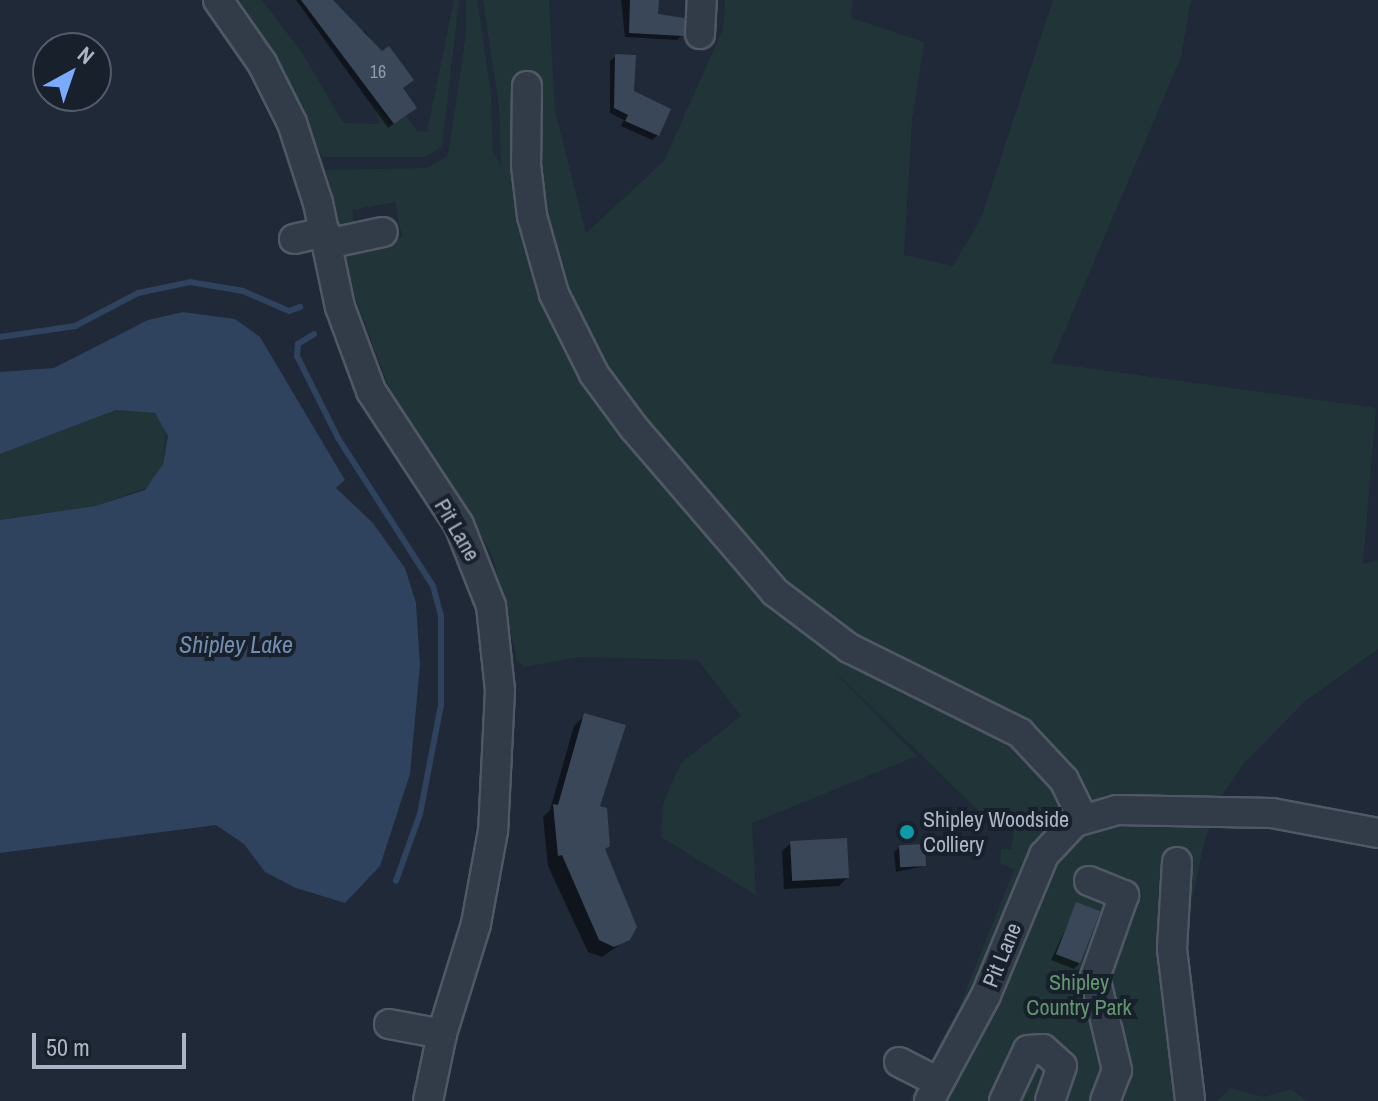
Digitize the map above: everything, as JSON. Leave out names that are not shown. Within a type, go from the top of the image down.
[{"type":"street","name":"Pit Lane","points":[[218,0],[278,92],[301,147],[326,238],[340,307],[366,379],[464,535],[488,593],[500,690],[493,831],[476,924],[442,1034],[428,1101]]},
{"type":"street","points":[[700,34],[702,0]]},
{"type":"street","points":[[527,86],[526,165],[532,216],[554,294],[594,374],[634,428],[775,592],[811,623],[849,648],[1004,723],[1032,743],[1064,780],[1082,817],[1117,810],[1272,813],[1378,833]]},
{"type":"street","points":[[294,239],[383,232]]},
{"type":"street","name":"Pit Lane","points":[[934,1092],[986,995],[1044,855],[1082,817]]},
{"type":"street","points":[[1177,862],[1172,949],[1190,1101]]},
{"type":"street","points":[[1089,881],[1124,895],[1095,977],[1117,1070],[1105,1101]]},
{"type":"street","points":[[389,1024],[442,1034]]},
{"type":"street","points":[[1004,1101],[1028,1050],[1043,1049],[1062,1066],[1050,1101]]},
{"type":"street","points":[[899,1062],[934,1092]]},
{"type":"green space","points":[[239,0],[262,0],[303,54],[343,123],[380,124],[374,105],[390,124],[406,116],[417,131],[427,132],[454,0],[459,0],[442,147],[424,157],[322,157],[285,71]]},
{"type":"green space","name":"Shipley Country Park","points":[[466,0],[477,0],[491,93],[493,153],[501,165],[499,106],[483,0],[549,0],[555,111],[586,233],[664,161],[723,29],[725,0],[853,0],[851,18],[924,42],[912,121],[904,255],[953,266],[981,218],[1053,0],[1191,0],[1181,57],[1051,363],[1376,408],[1363,564],[1378,560],[1378,649],[1304,702],[1244,763],[1221,797],[1204,843],[1182,948],[1197,1101],[909,1101],[958,1010],[1014,870],[1000,863],[1001,849],[1011,849],[1016,815],[981,813],[828,665],[917,756],[752,823],[756,895],[661,837],[663,803],[681,763],[741,716],[698,660],[579,657],[524,667],[517,660],[494,560],[468,510],[392,395],[353,292],[345,253],[402,237],[395,202],[352,210],[356,231],[340,228],[326,170],[427,168],[448,156],[466,34]]},
{"type":"green space","points":[[116,410],[152,412],[166,425],[163,464],[149,487],[95,506],[0,520],[0,454]]},
{"type":"green space","points":[[1230,1088],[1264,1097],[1291,1089],[1307,1101],[1217,1101]]},
{"type":"water","name":"Shipley Lake","points":[[183,312],[235,319],[260,337],[345,480],[336,488],[373,523],[405,568],[416,603],[420,665],[410,774],[380,866],[345,903],[296,888],[265,872],[244,844],[216,825],[0,853],[0,520],[95,506],[145,490],[163,464],[168,436],[155,413],[116,410],[0,454],[0,372],[54,368],[148,320]]},
{"type":"building","points":[[301,0],[333,0],[382,51],[389,46],[414,80],[403,88],[417,108],[394,124]]},
{"type":"building","points":[[630,0],[659,0],[658,14],[684,18],[684,36],[629,33]]},
{"type":"building","points":[[615,54],[636,55],[634,91],[671,109],[659,136],[625,121],[628,115],[614,108]]},
{"type":"building","points":[[584,713],[626,725],[600,806],[607,808],[610,846],[605,849],[637,927],[630,940],[614,947],[599,940],[562,855],[558,856],[553,804],[558,805]]},
{"type":"building","points":[[847,838],[849,878],[792,881],[790,841]]},
{"type":"building","points":[[925,844],[926,866],[900,867],[899,845]]},
{"type":"building","points":[[1076,902],[1100,911],[1080,964],[1056,954]]},
{"type":"waterway","points":[[0,337],[75,326],[138,293],[190,282],[243,291],[289,311],[300,307]]},
{"type":"waterway","points":[[314,334],[298,344],[297,356],[338,438],[433,586],[441,616],[441,705],[420,814],[396,881]]},
{"type":"place","name":"Shipley Woodside Colliery","points":[[907,832]]}]
